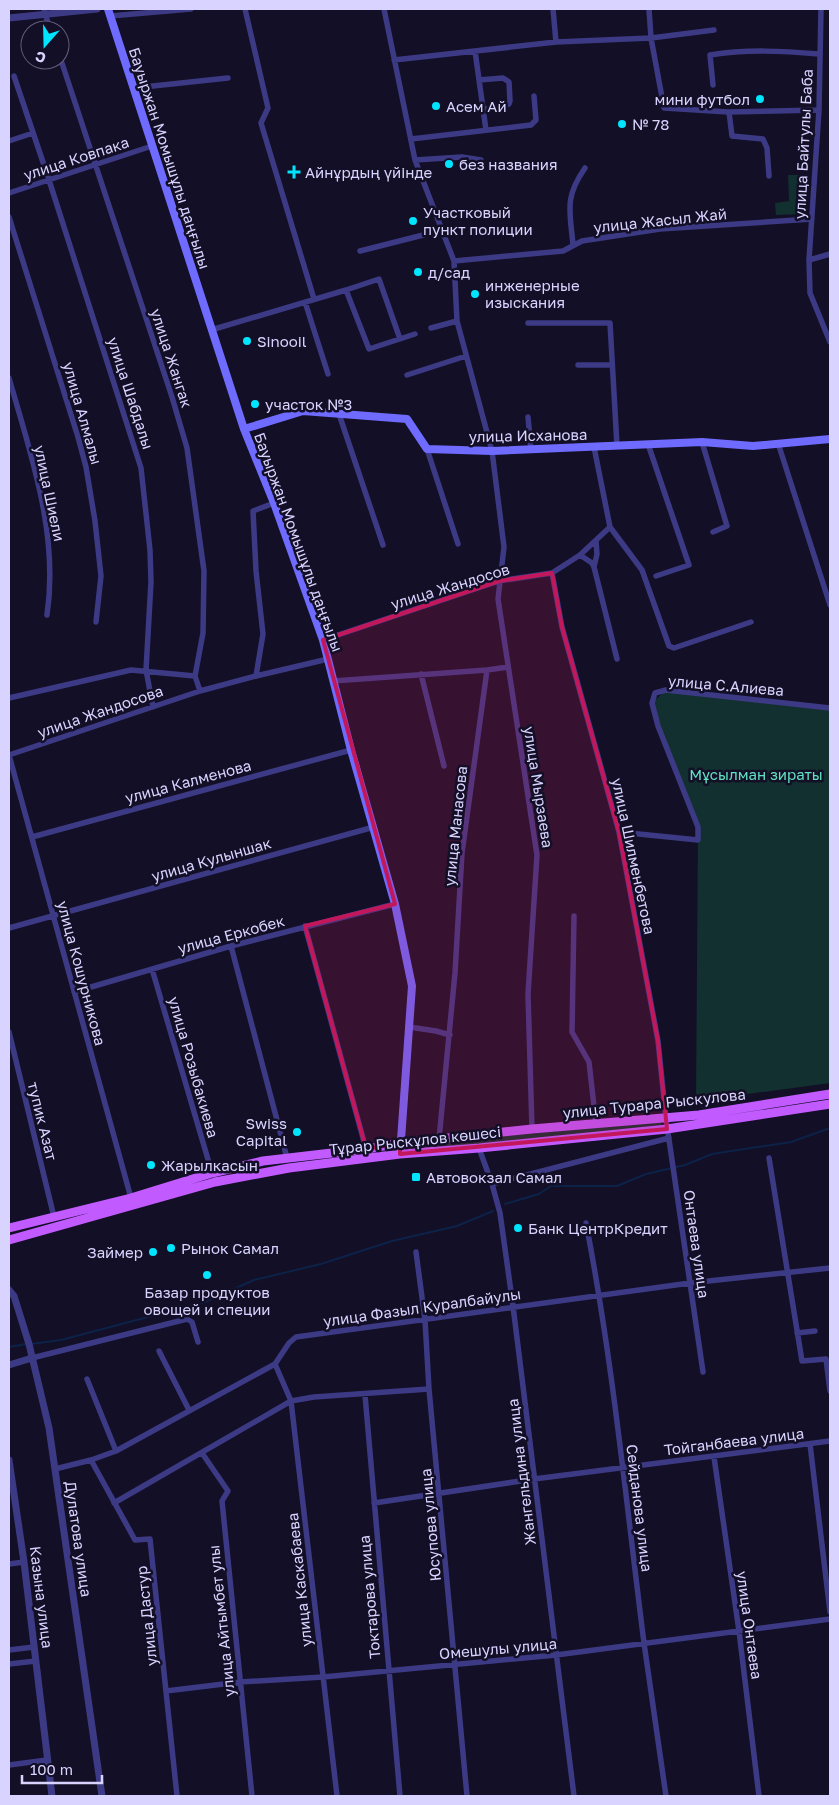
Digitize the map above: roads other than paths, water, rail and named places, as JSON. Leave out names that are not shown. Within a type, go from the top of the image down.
[{"type":"main road","name":"Бауыржан Момышұлы даңғылы","points":[[109,12],[244,429],[274,503],[323,640],[395,904],[412,986],[400,1154]]},
{"type":"main road","points":[[244,429],[302,411],[407,419],[427,448]]},
{"type":"main road","name":"улица Исханова","points":[[427,448],[492,451],[702,442],[753,446],[830,439]]},
{"type":"main road","name":"улица Турара Рыскулова","points":[[510,1132],[666,1119],[830,1094]]},
{"type":"main road","name":"Тұрар Рыскұлов көшесі","points":[[9,1240],[215,1182],[308,1165],[400,1154],[668,1133],[830,1104]]},
{"type":"main road","name":"Тұрар Рыскұлов көшесі","points":[[9,1228],[131,1198],[263,1161],[366,1149],[400,1143],[510,1132]]},
{"type":"main road","points":[[263,1161],[266,1172]]},
{"type":"street","points":[[9,18],[44,12],[97,9]]},
{"type":"street","points":[[109,12],[192,9]]},
{"type":"street","points":[[245,9],[268,108],[261,124],[314,299]]},
{"type":"street","name":"улица Мырзаева","points":[[384,9],[415,160],[454,261],[457,321],[492,451],[504,547],[498,599],[538,855],[528,994],[532,1129]]},
{"type":"street","points":[[553,9],[556,42]]},
{"type":"street","points":[[649,9],[650,38],[664,108],[729,112],[819,110]]},
{"type":"street","name":"улица Байтулы Баба","points":[[821,9],[819,110],[809,260],[810,293],[830,342]]},
{"type":"street","points":[[394,60],[556,42],[650,38],[714,30]]},
{"type":"street","points":[[475,51],[486,130]]},
{"type":"street","points":[[713,85],[710,55],[728,52],[784,51],[819,54]]},
{"type":"street","name":"улица Жангак","points":[[64,70],[187,448],[204,571],[203,634],[195,676]]},
{"type":"street","name":"улица Шабдалы","points":[[14,76],[32,133],[50,180],[141,468],[149,534],[151,582],[146,670],[153,707]]},
{"type":"street","points":[[134,88],[228,78]]},
{"type":"street","points":[[479,80],[503,78],[509,82],[509,104],[483,110]]},
{"type":"street","points":[[411,139],[530,125],[536,120],[534,96]]},
{"type":"street","points":[[729,112],[732,136],[763,139],[767,148],[769,176]]},
{"type":"street","points":[[9,140],[32,133]]},
{"type":"street","name":"улица Ковпака","points":[[9,194],[152,146]]},
{"type":"street","points":[[415,160],[462,156],[481,160]]},
{"type":"street","points":[[573,245],[569,202],[578,179],[585,168]]},
{"type":"street","name":"улица Алмалы","points":[[9,217],[86,466],[101,576],[96,622]]},
{"type":"street","name":"улица Жасыл Жай","points":[[454,261],[563,252],[582,241],[660,229],[812,219]]},
{"type":"street","points":[[360,251],[443,230]]},
{"type":"street","points":[[809,260],[830,254]]},
{"type":"street","points":[[211,330],[346,290],[379,278],[400,339]]},
{"type":"street","points":[[346,290],[369,349],[415,334]]},
{"type":"street","points":[[305,302],[328,374]]},
{"type":"street","points":[[431,328],[457,321]]},
{"type":"street","points":[[528,323],[610,323],[617,446]]},
{"type":"street","points":[[407,375],[466,356]]},
{"type":"street","points":[[578,365],[612,365]]},
{"type":"street","name":"улица Шиели","points":[[9,378],[43,504],[50,553],[50,593],[47,615]]},
{"type":"street","points":[[339,414],[383,546]]},
{"type":"street","points":[[528,417],[531,450]]},
{"type":"street","points":[[702,442],[726,526],[713,532]]},
{"type":"street","points":[[648,444],[689,565],[656,576]]},
{"type":"street","points":[[778,444],[830,605]]},
{"type":"street","points":[[594,447],[610,527],[642,570],[669,646],[674,648],[752,622]]},
{"type":"street","points":[[427,448],[458,544]]},
{"type":"street","points":[[256,676],[262,634],[253,511],[274,503]]},
{"type":"street","name":"улица Жандосов","points":[[323,640],[499,581],[552,573],[580,555],[610,527]]},
{"type":"street","points":[[594,567],[597,554],[596,541]]},
{"type":"street","points":[[580,555],[592,563],[594,567],[617,659]]},
{"type":"street","name":"улица Шилменбетова","points":[[552,573],[562,627],[619,832],[658,1040],[666,1119]]},
{"type":"street","name":"улица Жандосова","points":[[9,755],[200,691],[328,659]]},
{"type":"street","points":[[333,681],[508,667]]},
{"type":"street","name":"улица Жандосова","points":[[9,698],[131,670],[195,676]]},
{"type":"street","name":"улица Манасова","points":[[439,1139],[455,973],[462,853],[487,670]]},
{"type":"street","points":[[421,674],[444,766]]},
{"type":"street","points":[[195,676],[200,691]]},
{"type":"street","name":"улица С.Алиева","points":[[619,832],[698,840],[698,827],[658,726],[652,703],[655,693],[666,690],[830,708]]},
{"type":"street","name":"улица Калменова","points":[[32,837],[352,750]]},
{"type":"street","name":"улица Кошурникова","points":[[9,755],[131,1198]]},
{"type":"street","name":"улица Кулыншак","points":[[9,928],[374,826]]},
{"type":"street","name":"улица Еркобек","points":[[74,992],[231,946],[395,904]]},
{"type":"street","points":[[574,916],[572,1032],[589,1062],[596,1124]]},
{"type":"street","points":[[305,926],[366,1149]]},
{"type":"street","points":[[231,946],[287,1158]]},
{"type":"street","name":"улица Розыбакиева","points":[[152,968],[212,1174]]},
{"type":"street","points":[[409,1027],[450,1035]]},
{"type":"street","name":"тупик Азат","points":[[9,1032],[54,1217]]},
{"type":"street","name":"Онтаева улица","points":[[666,1119],[703,1372]]},
{"type":"street","points":[[492,1184],[668,1133]]},
{"type":"street","name":"Жангельдина улица","points":[[479,1148],[500,1213],[514,1306],[574,1796]]},
{"type":"street","points":[[770,1158],[802,1361],[826,1360],[830,1391]]},
{"type":"street","name":"Сейданова улица","points":[[586,1223],[600,1295],[644,1644],[666,1796]]},
{"type":"street","name":"Юсупова улица","points":[[416,1252],[425,1320],[429,1389],[467,1796]]},
{"type":"street","name":"улица Фазыл Куралбайулы","points":[[55,1469],[91,1460],[116,1451],[275,1364],[289,1343],[296,1337],[690,1283],[830,1268]]},
{"type":"street","name":"Дулатова улица","points":[[9,1290],[14,1296],[32,1358],[49,1428],[102,1796]]},
{"type":"street","points":[[9,1365],[187,1319],[192,1322],[198,1342]]},
{"type":"street","points":[[798,1333],[815,1332]]},
{"type":"street","points":[[159,1351],[189,1410]]},
{"type":"street","name":"улица Каскабаева","points":[[275,1364],[291,1400],[337,1796]]},
{"type":"street","points":[[87,1379],[116,1451]]},
{"type":"street","points":[[114,1503],[291,1400],[429,1389]]},
{"type":"street","name":"Токтарова улица","points":[[365,1395],[400,1796]]},
{"type":"street","name":"Тойганбаева улица","points":[[374,1502],[534,1479],[830,1441]]},
{"type":"street","points":[[810,1444],[830,1612]]},
{"type":"street","name":"улица Айтымбет улы","points":[[202,1453],[228,1491],[222,1501],[252,1796]]},
{"type":"street","name":"улица Онтаева","points":[[714,1457],[740,1631],[759,1796]]},
{"type":"street","name":"Казына улица","points":[[9,1460],[24,1562],[52,1796]]},
{"type":"street","name":"улица Дастур","points":[[91,1460],[135,1540],[150,1538],[177,1796]]},
{"type":"street","points":[[9,1564],[24,1562]]},
{"type":"street","name":"Омешулы улица","points":[[166,1691],[240,1682],[323,1677],[556,1655],[830,1619]]},
{"type":"street","points":[[9,1650],[34,1647]]},
{"type":"street","points":[[9,1664],[36,1660]]},
{"type":"street","points":[[9,1765],[48,1760]]},
{"type":"waterway","points":[[505,1204],[539,1194],[551,1186],[617,1186],[646,1174],[685,1165],[712,1154],[791,1142],[830,1128]]},
{"type":"waterway","points":[[31,1344],[61,1340],[205,1302],[254,1280],[321,1264],[392,1241],[457,1226],[493,1211]]},
{"type":"waterway","points":[[9,1347],[26,1344]]},
{"type":"place","name":"мини футбол","points":[[760,99]]},
{"type":"place","name":"Асем Ай","points":[[436,106]]},
{"type":"place","name":"№ 78","points":[[622,124]]},
{"type":"place","name":"без названия","points":[[449,164]]},
{"type":"place","name":"Айнұрдың үйінде","points":[[294,172]]},
{"type":"place","name":"Участковый пункт полиции","points":[[413,221]]},
{"type":"place","name":"д/сад","points":[[418,272]]},
{"type":"place","name":"инженерные изыскания","points":[[475,294]]},
{"type":"place","name":"Sinooil","points":[[247,341]]},
{"type":"place","name":"участок №3","points":[[255,404]]},
{"type":"place","name":"Swiss Capital","points":[[297,1132]]},
{"type":"place","name":"Жарылкасын","points":[[151,1165]]},
{"type":"place","name":"Автовокзал Самал","points":[[416,1177]]},
{"type":"place","name":"Банк ЦентрКредит","points":[[518,1228]]},
{"type":"place","name":"Рынок Самал","points":[[171,1248]]},
{"type":"place","name":"Займер","points":[[153,1252]]},
{"type":"place","name":"Базар продуктов овощей и специи","points":[[207,1275]]},
{"type":"park label","name":"Мұсылман зираты","points":[[756,774]]}]
